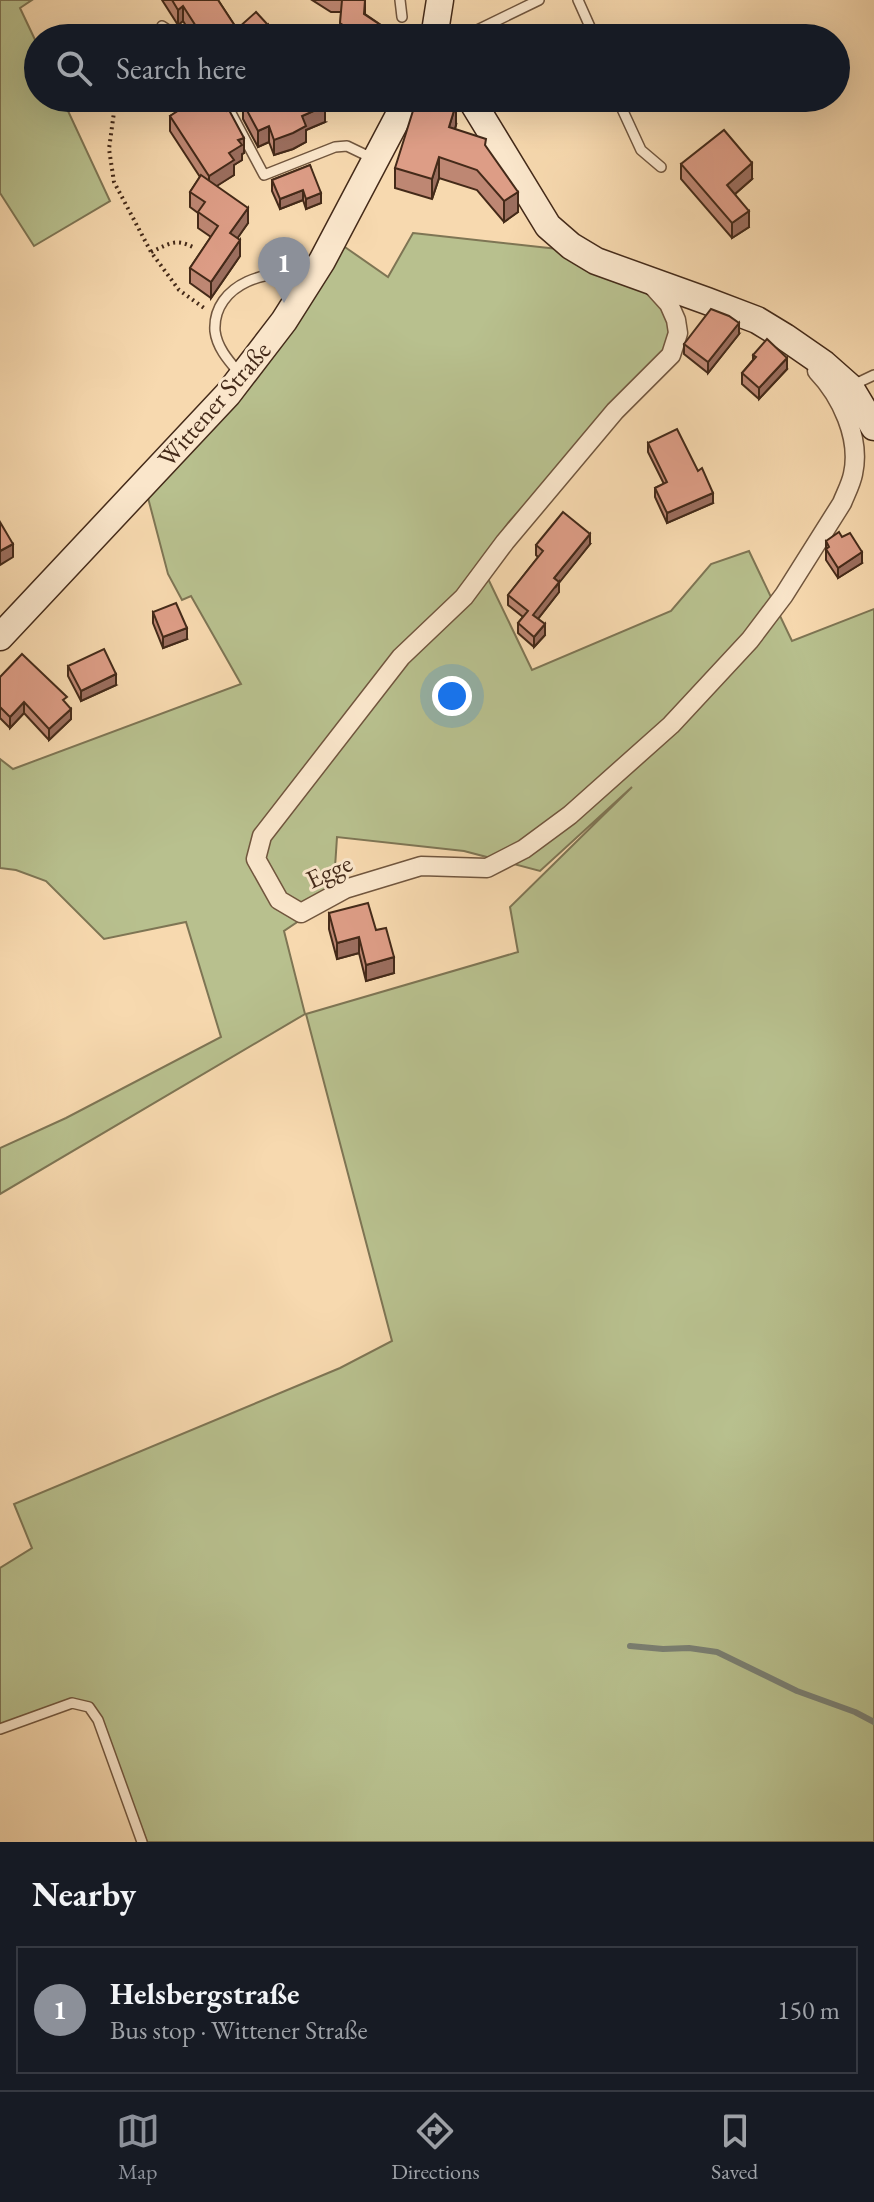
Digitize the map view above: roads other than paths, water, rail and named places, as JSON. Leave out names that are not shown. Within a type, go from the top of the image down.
[{"type":"main road","points":[[436,24],[440,0]]},
{"type":"main road","name":"Wittener Straße","points":[[0,637],[228,394],[291,312],[401,112]]},
{"type":"main road","points":[[479,112],[548,226],[571,246],[596,261],[757,320],[824,364],[862,381],[874,427]]},
{"type":"street","name":"Egge","points":[[647,279],[669,304],[676,320],[678,333],[671,355],[605,422],[505,542],[464,597],[401,657],[262,836],[256,859],[279,900],[301,913],[345,889],[388,874],[421,866],[487,868],[524,849],[570,815],[671,725],[750,640],[784,595],[842,503],[853,472],[855,455],[846,414],[829,384],[785,337]]},
{"type":"lane","points":[[400,0],[402,17]]},
{"type":"lane","points":[[490,24],[539,0]]},
{"type":"lane","points":[[578,0],[589,24]]},
{"type":"lane","points":[[230,112],[264,175],[335,147],[347,146],[375,160]]},
{"type":"lane","points":[[623,112],[641,150],[661,167]]},
{"type":"lane","points":[[242,376],[222,353],[215,333],[216,317],[224,299],[243,282],[269,275],[295,275],[309,282]]},
{"type":"lane","points":[[0,1729],[72,1703],[89,1707],[98,1720],[142,1842]]},
{"type":"waterway","points":[[630,1646],[717,1652],[797,1691],[874,1722]]},
{"type":"place","name":"Helsbergstraße","points":[[284,303]]}]
